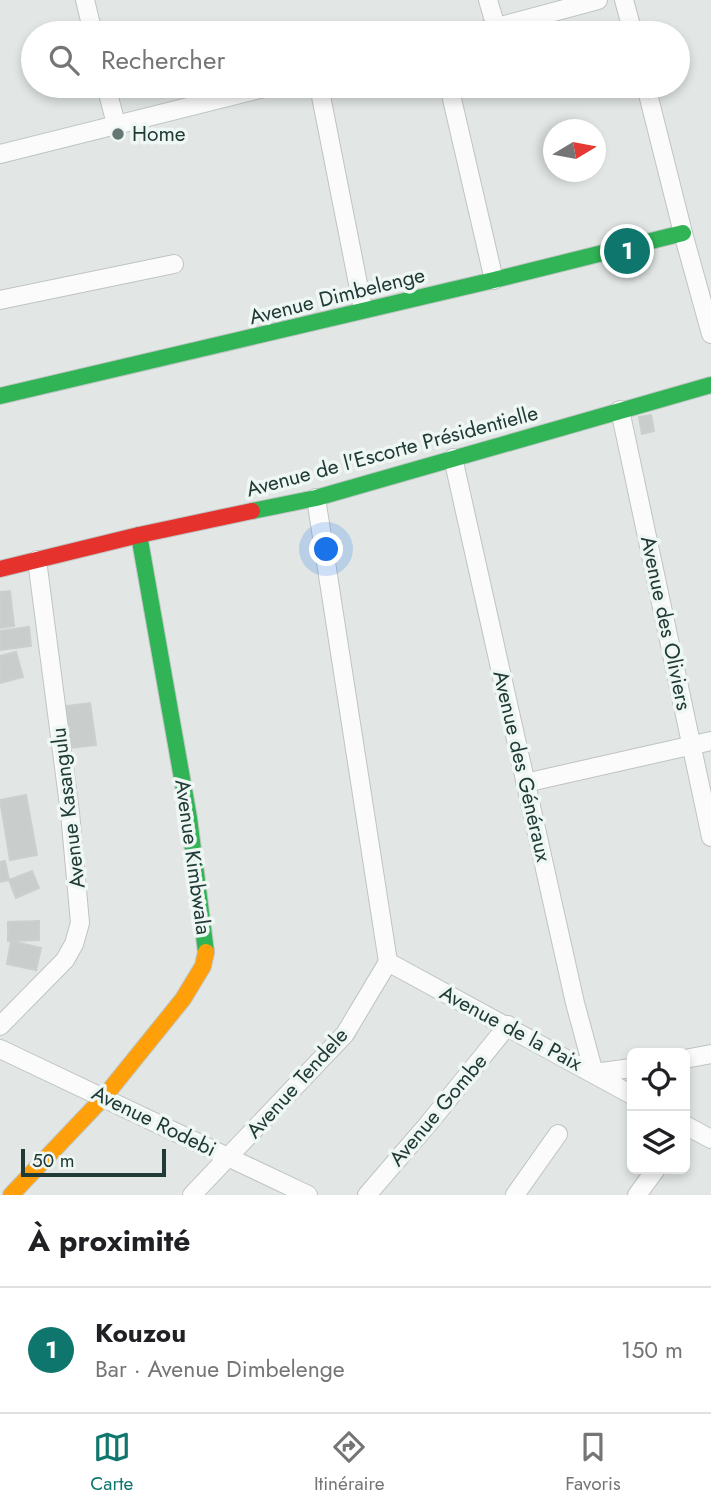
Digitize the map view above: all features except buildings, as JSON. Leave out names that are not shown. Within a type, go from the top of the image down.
[{"type":"street","points":[[85,0],[90,21]]},
{"type":"street","points":[[488,0],[494,21]]},
{"type":"street","points":[[519,21],[598,0]]},
{"type":"street","points":[[624,0],[630,21]]},
{"type":"street","points":[[109,98],[116,124]]},
{"type":"street","points":[[0,154],[223,98]]},
{"type":"street","points":[[321,98],[363,309]]},
{"type":"street","points":[[452,98],[494,281]]},
{"type":"street","points":[[649,98],[682,233],[711,334]]},
{"type":"street","name":"Avenue Dimbelenge","points":[[0,396],[363,309],[494,281],[682,233]]},
{"type":"street","points":[[0,300],[174,264]]},
{"type":"street","name":"Avenue de l'Escorte Présidentielle","points":[[0,569],[316,498],[711,385]]},
{"type":"street","name":"Avenue des Oliviers","points":[[620,410],[711,837]]},
{"type":"street","name":"Avenue des Généraux","points":[[453,458],[575,1003],[594,1073]]},
{"type":"street","points":[[316,498],[388,962]]},
{"type":"street","name":"Avenue Kimbwala","points":[[11,1195],[104,1097],[183,999],[203,966],[206,954],[189,818],[139,536]]},
{"type":"street","name":"Avenue Kasangulu","points":[[0,1026],[65,960],[75,944],[80,923],[70,813],[37,560]]},
{"type":"street","points":[[525,783],[711,741]]},
{"type":"street","name":"Avenue de la Paix","points":[[388,962],[627,1092]]},
{"type":"street","name":"Avenue Tendele","points":[[192,1195],[345,1034],[388,962]]},
{"type":"street","name":"Avenue Gombe","points":[[366,1195],[429,1123],[508,1025]]},
{"type":"street","name":"Avenue Rodebi","points":[[0,1049],[307,1195]]},
{"type":"street","points":[[690,1058],[711,1054]]},
{"type":"street","points":[[594,1073],[627,1069]]},
{"type":"street","points":[[690,1129],[711,1139]]},
{"type":"street","points":[[515,1195],[558,1134]]},
{"type":"street","points":[[638,1195],[653,1174]]},
{"type":"traffic: fast","points":[[0,396],[683,233]]},
{"type":"traffic: fast","points":[[252,511],[316,498],[711,385]]},
{"type":"traffic: fast","points":[[139,535],[189,818],[206,952]]},
{"type":"traffic: slow","points":[[11,1195],[104,1097],[183,999],[203,966],[206,952]]},
{"type":"traffic: jam","points":[[0,569],[252,511]]},
{"type":"place","name":"Home","points":[[118,134]]},
{"type":"place","name":"Kouzou","points":[[627,251]]}]
